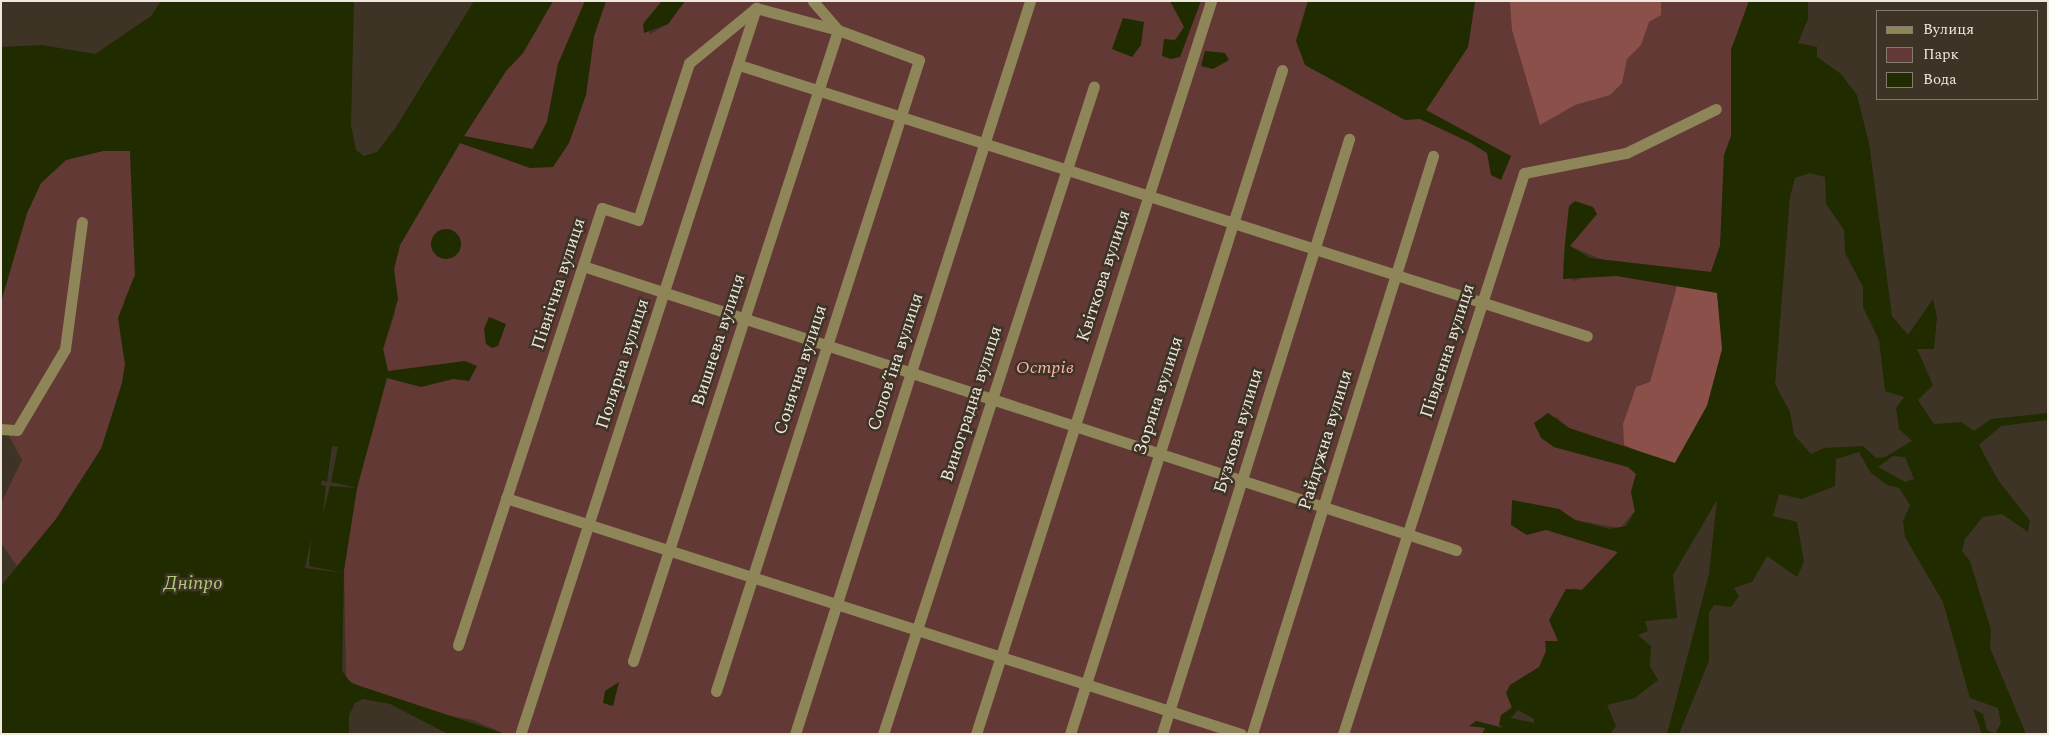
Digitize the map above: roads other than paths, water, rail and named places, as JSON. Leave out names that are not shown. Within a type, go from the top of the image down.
[{"type":"street","points":[[813,1],[838,30]]},
{"type":"street","name":"Соловʼїна вулиця","points":[[795,734],[1030,1]]},
{"type":"street","name":"Квіткова вулиця","points":[[976,734],[1211,1]]},
{"type":"street","points":[[756,8],[838,30]]},
{"type":"street","name":"Полярна вулиця","points":[[521,732],[756,8]]},
{"type":"street","name":"Північна вулиця","points":[[458,645],[602,208],[638,220],[689,64],[756,8]]},
{"type":"street","name":"Сонячна вулиця","points":[[716,691],[919,60],[838,30]]},
{"type":"street","name":"Вишнева вулиця","points":[[633,661],[838,30]]},
{"type":"street","points":[[739,65],[984,144],[1149,194],[1587,336]]},
{"type":"street","name":"Зоряна вулиця","points":[[1070,734],[1282,70]]},
{"type":"street","name":"Виноградна вулиця","points":[[883,734],[1094,86]]},
{"type":"street","name":"Південна вулиця","points":[[1343,734],[1524,173],[1626,153],[1716,109]]},
{"type":"street","name":"Бузкова вулиця","points":[[1162,734],[1349,139]]},
{"type":"street","name":"Райдужна вулиця","points":[[1252,734],[1433,156]]},
{"type":"street","points":[[1,429],[17,430],[65,350],[82,222]]},
{"type":"street","points":[[583,266],[1456,550]]},
{"type":"street","points":[[506,498],[1241,734]]},
{"type":"water","name":"Дніпро","points":[[161,1],[354,1],[351,125],[356,150],[364,156],[377,152],[396,127],[474,1],[553,1],[523,53],[506,71],[464,136],[533,149],[547,122],[558,64],[585,1],[606,1],[594,36],[586,95],[569,143],[553,167],[530,168],[460,143],[400,245],[394,269],[398,299],[383,349],[388,371],[465,361],[477,366],[469,381],[453,379],[421,387],[387,378],[357,488],[344,570],[342,671],[351,683],[505,734],[448,734],[390,704],[363,699],[355,703],[349,715],[349,734],[1,734],[1,586],[56,519],[101,449],[122,383],[125,365],[118,318],[135,275],[130,151],[103,151],[66,160],[41,183],[27,213],[1,302],[1,47],[42,45],[95,54],[151,16]]},
{"type":"water","points":[[662,1],[685,1],[668,24],[644,33],[643,24]]},
{"type":"water","points":[[1170,1],[1201,1],[1180,57],[1171,59],[1162,56],[1164,39],[1175,40],[1184,27]]},
{"type":"water","points":[[1308,1],[1475,1],[1468,47],[1426,110],[1511,156],[1501,180],[1491,175],[1487,153],[1471,143],[1420,119],[1405,120],[1305,65],[1296,41]]},
{"type":"water","points":[[1749,1],[1808,1],[1808,19],[1798,43],[1817,47],[1817,57],[1841,74],[1857,95],[1869,143],[1892,316],[1908,335],[1933,299],[1937,317],[1934,349],[1917,349],[1933,385],[1918,400],[1934,424],[1961,422],[1974,431],[1991,419],[2048,413],[2048,420],[2001,426],[1979,445],[1998,480],[2030,521],[2028,532],[2002,514],[1983,517],[1965,539],[1962,551],[1970,561],[1991,630],[1990,648],[2026,734],[1995,734],[2001,723],[1998,708],[1970,698],[1943,602],[1905,537],[1903,521],[1910,505],[1899,488],[1887,485],[1870,472],[1859,452],[1836,459],[1835,486],[1802,499],[1779,494],[1773,516],[1797,522],[1804,562],[1797,577],[1767,556],[1752,582],[1734,588],[1739,596],[1731,607],[1714,605],[1709,613],[1709,661],[1679,734],[1667,734],[1709,574],[1717,500],[1673,575],[1677,618],[1645,621],[1648,631],[1638,635],[1651,646],[1650,666],[1658,680],[1635,698],[1607,705],[1616,726],[1610,734],[1482,734],[1485,728],[1469,726],[1476,721],[1503,728],[1499,725],[1501,715],[1512,708],[1506,693],[1510,685],[1539,667],[1546,651],[1545,641],[1558,641],[1549,620],[1566,589],[1582,590],[1618,552],[1546,530],[1527,535],[1511,525],[1512,500],[1559,509],[1575,520],[1610,529],[1626,526],[1635,511],[1631,492],[1636,474],[1628,467],[1554,447],[1541,438],[1534,423],[1548,413],[1569,428],[1675,463],[1707,406],[1722,349],[1717,293],[1617,276],[1563,279],[1565,243],[1569,206],[1575,201],[1593,207],[1597,214],[1570,246],[1590,258],[1711,272],[1720,246],[1724,155],[1731,136],[1731,50]],"holes":[[[1810,173],[1825,177],[1826,204],[1844,230],[1845,253],[1863,287],[1863,307],[1879,340],[1885,391],[1904,397],[1896,408],[1899,429],[1912,441],[1885,457],[1876,458],[1863,446],[1824,448],[1811,454],[1794,435],[1790,412],[1775,384],[1790,197],[1795,178]],[[1893,456],[1905,457],[1914,479],[1905,482],[1878,467]],[[1518,710],[1534,719],[1534,723],[1511,718]]]},
{"type":"water","points":[[1123,18],[1144,22],[1141,45],[1132,57],[1112,49]]},
{"type":"water","points":[[1205,51],[1225,53],[1229,60],[1213,69],[1201,66]]},
{"type":"water","points":[[446,229],[457,233],[461,244],[457,255],[446,259],[435,255],[431,244],[435,233]]},
{"type":"water","points":[[489,317],[506,324],[498,346],[492,348],[486,344],[484,329]]},
{"type":"water","points":[[619,682],[613,706],[603,703],[605,691]]},
{"type":"water","points":[[1973,709],[1983,714],[1987,730],[1995,734],[1982,734]]},
{"type":"park label","name":"Острів","points":[[1045,368]]}]
